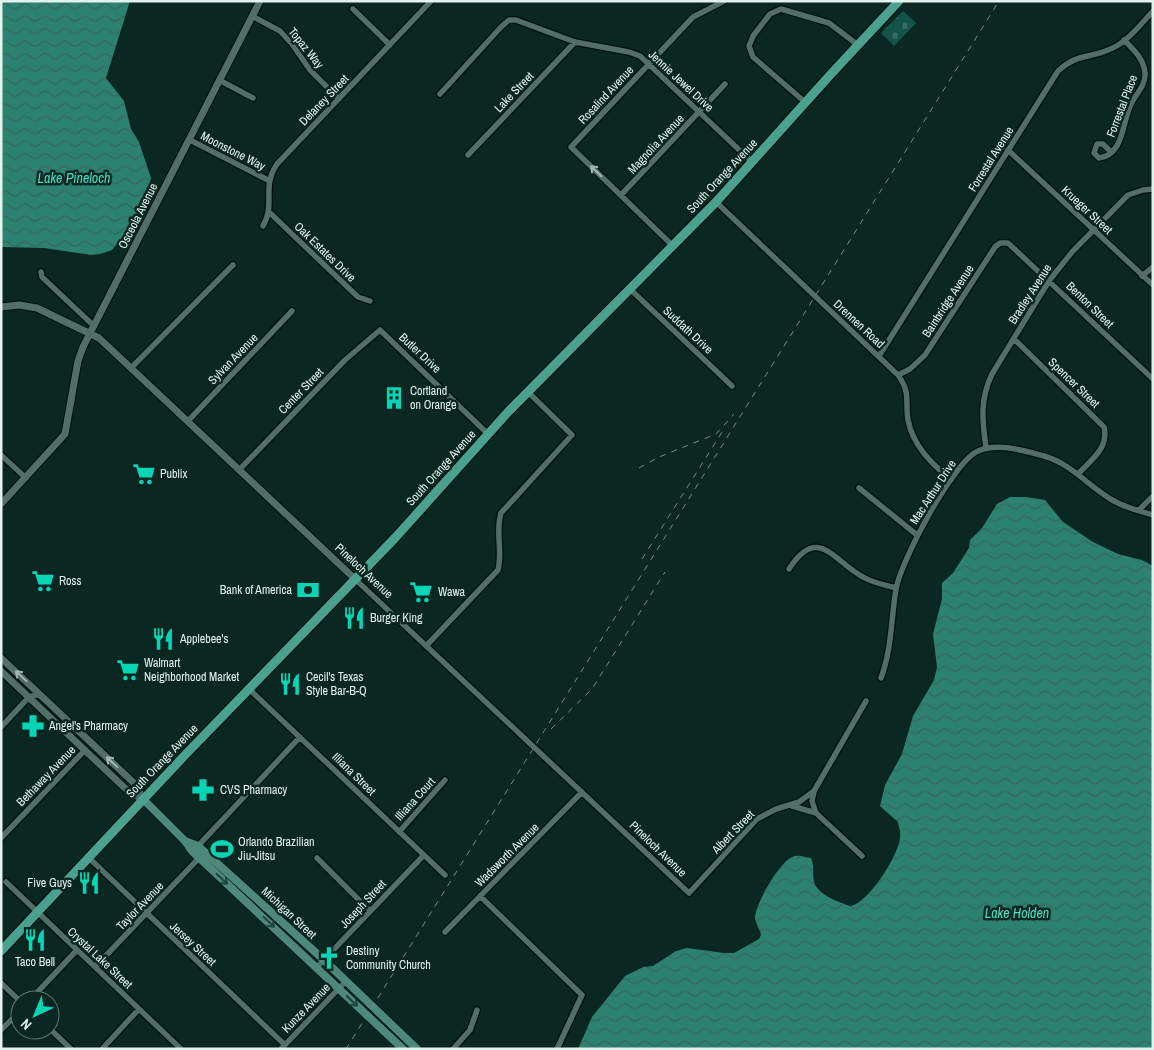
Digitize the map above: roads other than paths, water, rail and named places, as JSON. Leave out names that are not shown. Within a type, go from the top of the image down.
[{"type":"main road","name":"South Orange Avenue","points":[[1,951],[248,688],[355,579],[528,392],[716,202],[805,102],[899,1]]},
{"type":"main road","name":"Michigan Street","points":[[143,799],[186,841],[199,858],[402,1049]]},
{"type":"main road","name":"Michigan Street","points":[[186,841],[198,846],[257,898],[417,1049]]},
{"type":"main road","points":[[199,858],[211,857]]},
{"type":"main road","points":[[250,905],[257,898]]},
{"type":"street","name":"Osceola Avenue","points":[[1,504],[56,447],[66,432],[79,358],[260,1]]},
{"type":"street","name":"Delaney Street","points":[[268,180],[277,164],[431,1]]},
{"type":"street","name":"Rosalind Avenue","points":[[621,195],[571,147],[693,17],[724,1]]},
{"type":"street","points":[[352,9],[390,45]]},
{"type":"street","points":[[805,102],[753,57],[750,52],[750,40],[770,14],[776,10],[783,9],[809,19],[823,21],[838,28],[858,45]]},
{"type":"street","name":"Forrestal Avenue","points":[[879,356],[1041,96],[1065,64],[1080,56],[1096,55],[1109,50],[1124,40],[1153,11]]},
{"type":"street","name":"Topaz Way","points":[[252,16],[280,31],[292,44],[310,70],[339,98]]},
{"type":"street","name":"Jennie Jewel Drive","points":[[440,94],[505,23],[512,19],[548,34],[575,42],[629,52],[649,63],[752,162]]},
{"type":"street","name":"Forrestal Place","points":[[1111,152],[1119,144],[1130,106],[1142,86],[1145,75],[1140,58],[1124,40]]},
{"type":"street","name":"Lake Street","points":[[468,155],[575,42]]},
{"type":"street","points":[[219,80],[253,98]]},
{"type":"street","name":"Magnolia Avenue","points":[[621,195],[725,84]]},
{"type":"street","name":"Moonstone Way","points":[[190,140],[268,180]]},
{"type":"street","name":"Krueger Street","points":[[1008,150],[1153,285]]},
{"type":"street","points":[[263,226],[269,212],[268,180]]},
{"type":"street","name":"Bradley Avenue","points":[[986,447],[982,422],[984,390],[1049,280],[1093,229],[1128,196],[1143,190],[1153,189]]},
{"type":"street","points":[[621,195],[673,246]]},
{"type":"street","name":"Drennen Road","points":[[716,202],[898,375],[906,386],[908,420],[919,447],[928,460],[951,480]]},
{"type":"street","name":"Oak Estates Drive","points":[[269,212],[358,296],[370,301]]},
{"type":"street","name":"Bainbridge Avenue","points":[[898,375],[910,369],[925,355],[995,247],[1000,243],[1008,243],[1012,246]]},
{"type":"street","name":"Benton Street","points":[[1012,246],[1153,379]]},
{"type":"street","points":[[131,368],[233,265]]},
{"type":"street","points":[[1142,276],[1153,267]]},
{"type":"street","points":[[41,272],[42,278],[94,326]]},
{"type":"street","name":"Suddath Drive","points":[[630,289],[732,386]]},
{"type":"street","name":"Pineloch Avenue","points":[[1,307],[19,305],[37,308],[99,338],[689,893]]},
{"type":"street","name":"Sylvan Avenue","points":[[188,421],[292,311]]},
{"type":"street","name":"Butler Drive","points":[[380,330],[488,434]]},
{"type":"street","name":"Center Street","points":[[239,470],[345,360],[380,330]]},
{"type":"street","name":"Spencer Street","points":[[1014,339],[1104,427],[1107,438],[1104,448],[1078,474]]},
{"type":"street","points":[[426,646],[498,570],[501,558],[498,522],[501,513],[572,436],[528,392]]},
{"type":"street","points":[[986,447],[1005,448],[1045,456],[1078,474],[1113,501],[1153,515]]},
{"type":"street","name":"Mac Arthur Drive","points":[[881,678],[891,642],[896,588],[903,563],[917,535],[962,464],[976,451],[986,447]]},
{"type":"street","points":[[1,455],[26,478]]},
{"type":"street","points":[[859,488],[917,535]]},
{"type":"street","points":[[1139,510],[1153,496]]},
{"type":"street","points":[[789,569],[797,557],[805,550],[816,547],[824,548],[862,577],[896,588]]},
{"type":"street","name":"Michigan Street","points":[[1,658],[135,784],[143,799]]},
{"type":"street","name":"Michigan Street","points":[[1,671],[128,791],[143,799]]},
{"type":"street","name":"Illiana Street","points":[[248,688],[445,875]]},
{"type":"street","points":[[1,727],[29,697],[40,694]]},
{"type":"street","name":"Albert Street","points":[[689,893],[757,819],[776,809],[792,806],[814,791],[866,701]]},
{"type":"street","points":[[198,846],[300,737]]},
{"type":"street","name":"Bethaway Avenue","points":[[1,838],[85,750]]},
{"type":"street","name":"Illiana Court","points":[[399,832],[445,780]]},
{"type":"street","points":[[814,791],[812,801],[816,813]]},
{"type":"street","name":"Wadsworth Avenue","points":[[445,932],[582,792]]},
{"type":"street","points":[[792,806],[816,813],[862,856]]},
{"type":"street","name":"Joseph Street","points":[[317,967],[424,854]]},
{"type":"street","name":"Jersey Street","points":[[88,858],[147,913],[283,1047]]},
{"type":"street","name":"Taylor Avenue","points":[[95,967],[199,858]]},
{"type":"street","points":[[317,858],[370,911]]},
{"type":"street","name":"Crystal Lake Street","points":[[6,882],[181,1049]]},
{"type":"street","points":[[480,896],[582,995],[557,1049]]},
{"type":"street","points":[[39,990],[77,950]]},
{"type":"street","name":"Kunze Avenue","points":[[283,1047],[346,981]]},
{"type":"street","points":[[102,1049],[139,1009]]},
{"type":"street","points":[[453,1049],[470,1030],[477,1010]]},
{"type":"street","points":[[1,1030],[10,1021]]},
{"type":"street","points":[[60,1039],[70,1049]]},
{"type":"water","name":"Lake Pineloch","points":[[1,1],[130,1],[106,78],[124,101],[131,129],[139,142],[151,178],[147,194],[131,227],[112,250],[91,255],[44,248],[1,247]]},
{"type":"water","name":"Lake Holden","points":[[1010,497],[1045,500],[1063,522],[1093,542],[1118,554],[1142,560],[1153,566],[1153,1049],[578,1049],[592,1017],[625,976],[643,967],[653,966],[676,951],[687,948],[734,953],[759,939],[761,935],[755,917],[759,903],[775,875],[792,857],[811,858],[816,887],[830,898],[851,906],[866,896],[882,877],[898,846],[900,832],[898,822],[880,806],[885,785],[902,754],[913,716],[934,680],[937,667],[933,634],[942,599],[942,583],[953,573],[969,548],[970,540],[982,528],[997,504]]},
{"type":"railway","points":[[346,1049],[999,1]]},
{"type":"railway","points":[[639,468],[659,457],[716,434],[734,414]]},
{"type":"railway","points":[[642,559],[724,429]]},
{"type":"railway","points":[[551,729],[592,689],[665,572]]},
{"type":"place","name":"Cortland on Orange","points":[[394,398]]},
{"type":"place","name":"Publix","points":[[144,474]]},
{"type":"place","name":"Ross","points":[[43,581]]},
{"type":"place","name":"Bank of America","points":[[308,590]]},
{"type":"place","name":"Wawa","points":[[421,592]]},
{"type":"place","name":"Burger King","points":[[354,618]]},
{"type":"place","name":"Applebee's","points":[[163,639]]},
{"type":"place","name":"Walmart Neighborhood Market","points":[[128,670]]},
{"type":"place","name":"Cecil's Texas Style Bar-B-Q","points":[[290,684]]},
{"type":"place","name":"Angel's Pharmacy","points":[[33,726]]},
{"type":"place","name":"CVS Pharmacy","points":[[203,790]]},
{"type":"place","name":"Orlando Brazilian Jiu-Jitsu","points":[[222,849]]},
{"type":"place","name":"Five Guys","points":[[89,883]]},
{"type":"place","name":"Taco Bell","points":[[35,940]]},
{"type":"place","name":"Destiny Community Church","points":[[329,958]]}]
